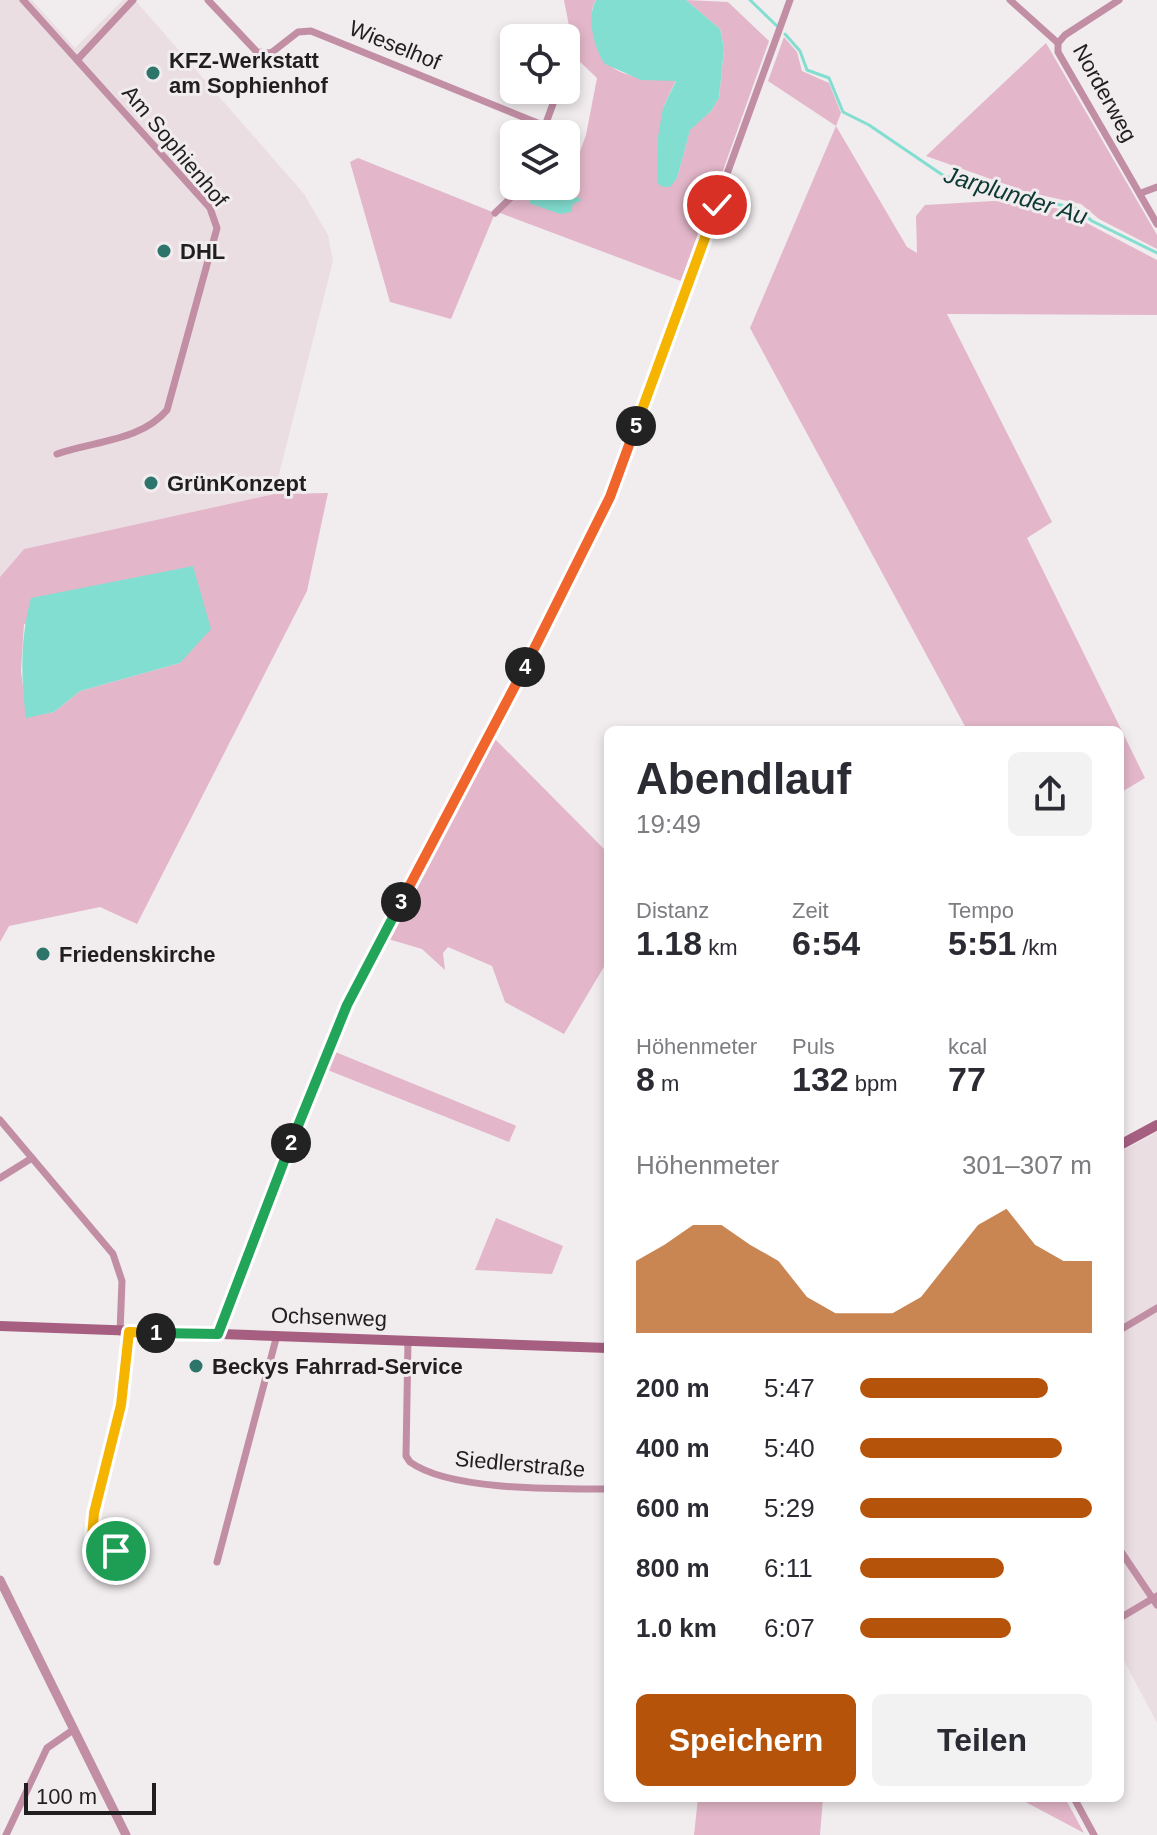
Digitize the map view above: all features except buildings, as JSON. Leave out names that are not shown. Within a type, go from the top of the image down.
[{"type":"main road","points":[[1124,1143],[1157,1125]]},
{"type":"main road","name":"Ochsenweg","points":[[0,1326],[604,1348]]},
{"type":"street","name":"Am Sophienhof","points":[[23,0],[210,208],[217,228],[167,410],[154,425],[137,433],[57,454]]},
{"type":"street","points":[[77,60],[133,0]]},
{"type":"street","name":"Wieselhof","points":[[208,0],[257,52],[271,53],[298,32],[311,31],[520,120]]},
{"type":"street","points":[[218,1334],[347,1005],[610,497],[790,0]]},
{"type":"street","points":[[1010,0],[1058,43]]},
{"type":"street","name":"Norderweg","points":[[1119,0],[1058,43],[1061,59],[1157,224]]},
{"type":"street","points":[[1141,193],[1157,187]]},
{"type":"street","points":[[495,213],[508,200]]},
{"type":"street","points":[[0,1120],[113,1254],[122,1281],[124,1332],[121,1405],[91,1529],[98,1545],[116,1551]]},
{"type":"street","points":[[0,1178],[32,1158]]},
{"type":"street","points":[[1124,1328],[1157,1308]]},
{"type":"street","points":[[217,1562],[277,1335]]},
{"type":"street","name":"Siedlerstraße","points":[[408,1340],[406,1456],[410,1462],[439,1475],[499,1485],[604,1489]]},
{"type":"street","points":[[1124,1556],[1155,1600],[1124,1616]]},
{"type":"street","points":[[0,1580],[126,1835]]},
{"type":"street","points":[[6,1835],[47,1748],[73,1730]]},
{"type":"street","points":[[1076,1802],[1094,1835]]},
{"type":"shaded area","points":[[0,0],[32,0],[75,48],[123,0],[135,0],[304,194],[328,235],[333,261],[274,494],[24,549],[0,577]]},
{"type":"shaded area","points":[[564,0],[596,0],[592,11],[594,31],[598,47],[612,67],[633,76],[676,80],[663,108],[677,178],[690,129],[711,111],[719,98],[724,48],[720,29],[686,0],[728,2],[769,41],[688,269],[681,281],[500,213],[513,200],[580,200],[580,151],[597,78],[580,62],[580,24],[569,24]]},
{"type":"shaded area","points":[[596,0],[686,0],[720,29],[724,48],[719,98],[711,111],[690,130],[677,178],[670,187],[657,183],[658,137],[663,108],[676,81],[641,80],[605,64],[593,33],[592,15]]},
{"type":"shaded area","points":[[784,37],[797,52],[802,71],[829,83],[841,113],[836,126],[768,81]]},
{"type":"shaded area","points":[[1046,43],[1157,235],[1157,249],[1099,219],[1081,204],[1027,192],[926,156]]},
{"type":"shaded area","points":[[836,126],[907,247],[917,253],[916,216],[925,205],[1010,200],[1060,209],[1157,260],[1157,315],[947,314],[1052,522],[1027,538],[1119,726],[965,726],[750,328]]},
{"type":"shaded area","points":[[358,158],[495,213],[451,319],[390,302],[350,162]]},
{"type":"shaded area","points":[[530,200],[582,200],[573,204],[571,212],[560,214],[529,203]]},
{"type":"shaded area","points":[[328,493],[307,591],[137,924],[100,907],[9,926],[0,942],[0,577],[24,549],[274,494]],"holes":[[[24,624],[180,663],[80,691],[54,712],[27,717],[21,671]]]},
{"type":"shaded area","points":[[193,566],[211,629],[180,663],[80,691],[54,712],[26,718],[22,658],[31,598]]},
{"type":"shaded area","points":[[1124,735],[1145,778],[1124,791]]},
{"type":"shaded area","points":[[494,738],[604,849],[604,967],[564,1034],[505,1002],[492,966],[448,947],[443,953],[445,970],[422,949],[388,939]]},
{"type":"shaded area","points":[[333,1051],[516,1126],[509,1142],[325,1069]]},
{"type":"shaded area","points":[[1157,1132],[1157,1723],[1124,1661],[1124,1150]]},
{"type":"shaded area","points":[[496,1218],[563,1246],[552,1274],[475,1270]]},
{"type":"shaded area","points":[[698,1802],[823,1802],[820,1835],[694,1835]]},
{"type":"shaded area","points":[[1026,1802],[1067,1802],[1084,1833]]},
{"type":"waterway","name":"Jarplunder Au","points":[[750,0],[777,26]]},
{"type":"waterway","name":"Jarplunder Au","points":[[785,34],[800,51],[807,70],[829,78],[843,112],[869,125],[944,176],[1077,209],[1092,221],[1157,253]]},
{"type":"place","name":"KFZ-Werkstatt am Sophienhof","points":[[153,73]]},
{"type":"place","name":"DHL","points":[[164,251]]},
{"type":"place","name":"GrünKonzept","points":[[151,483]]},
{"type":"place","name":"Friedenskirche","points":[[43,954]]},
{"type":"place","name":"Beckys Fahrrad-Service","points":[[196,1366]]},
{"type":"route","points":[[116,1551],[98,1545],[92,1538],[91,1529],[121,1405],[129,1332],[218,1334],[347,1005],[524,669],[610,497],[717,205]]}]
